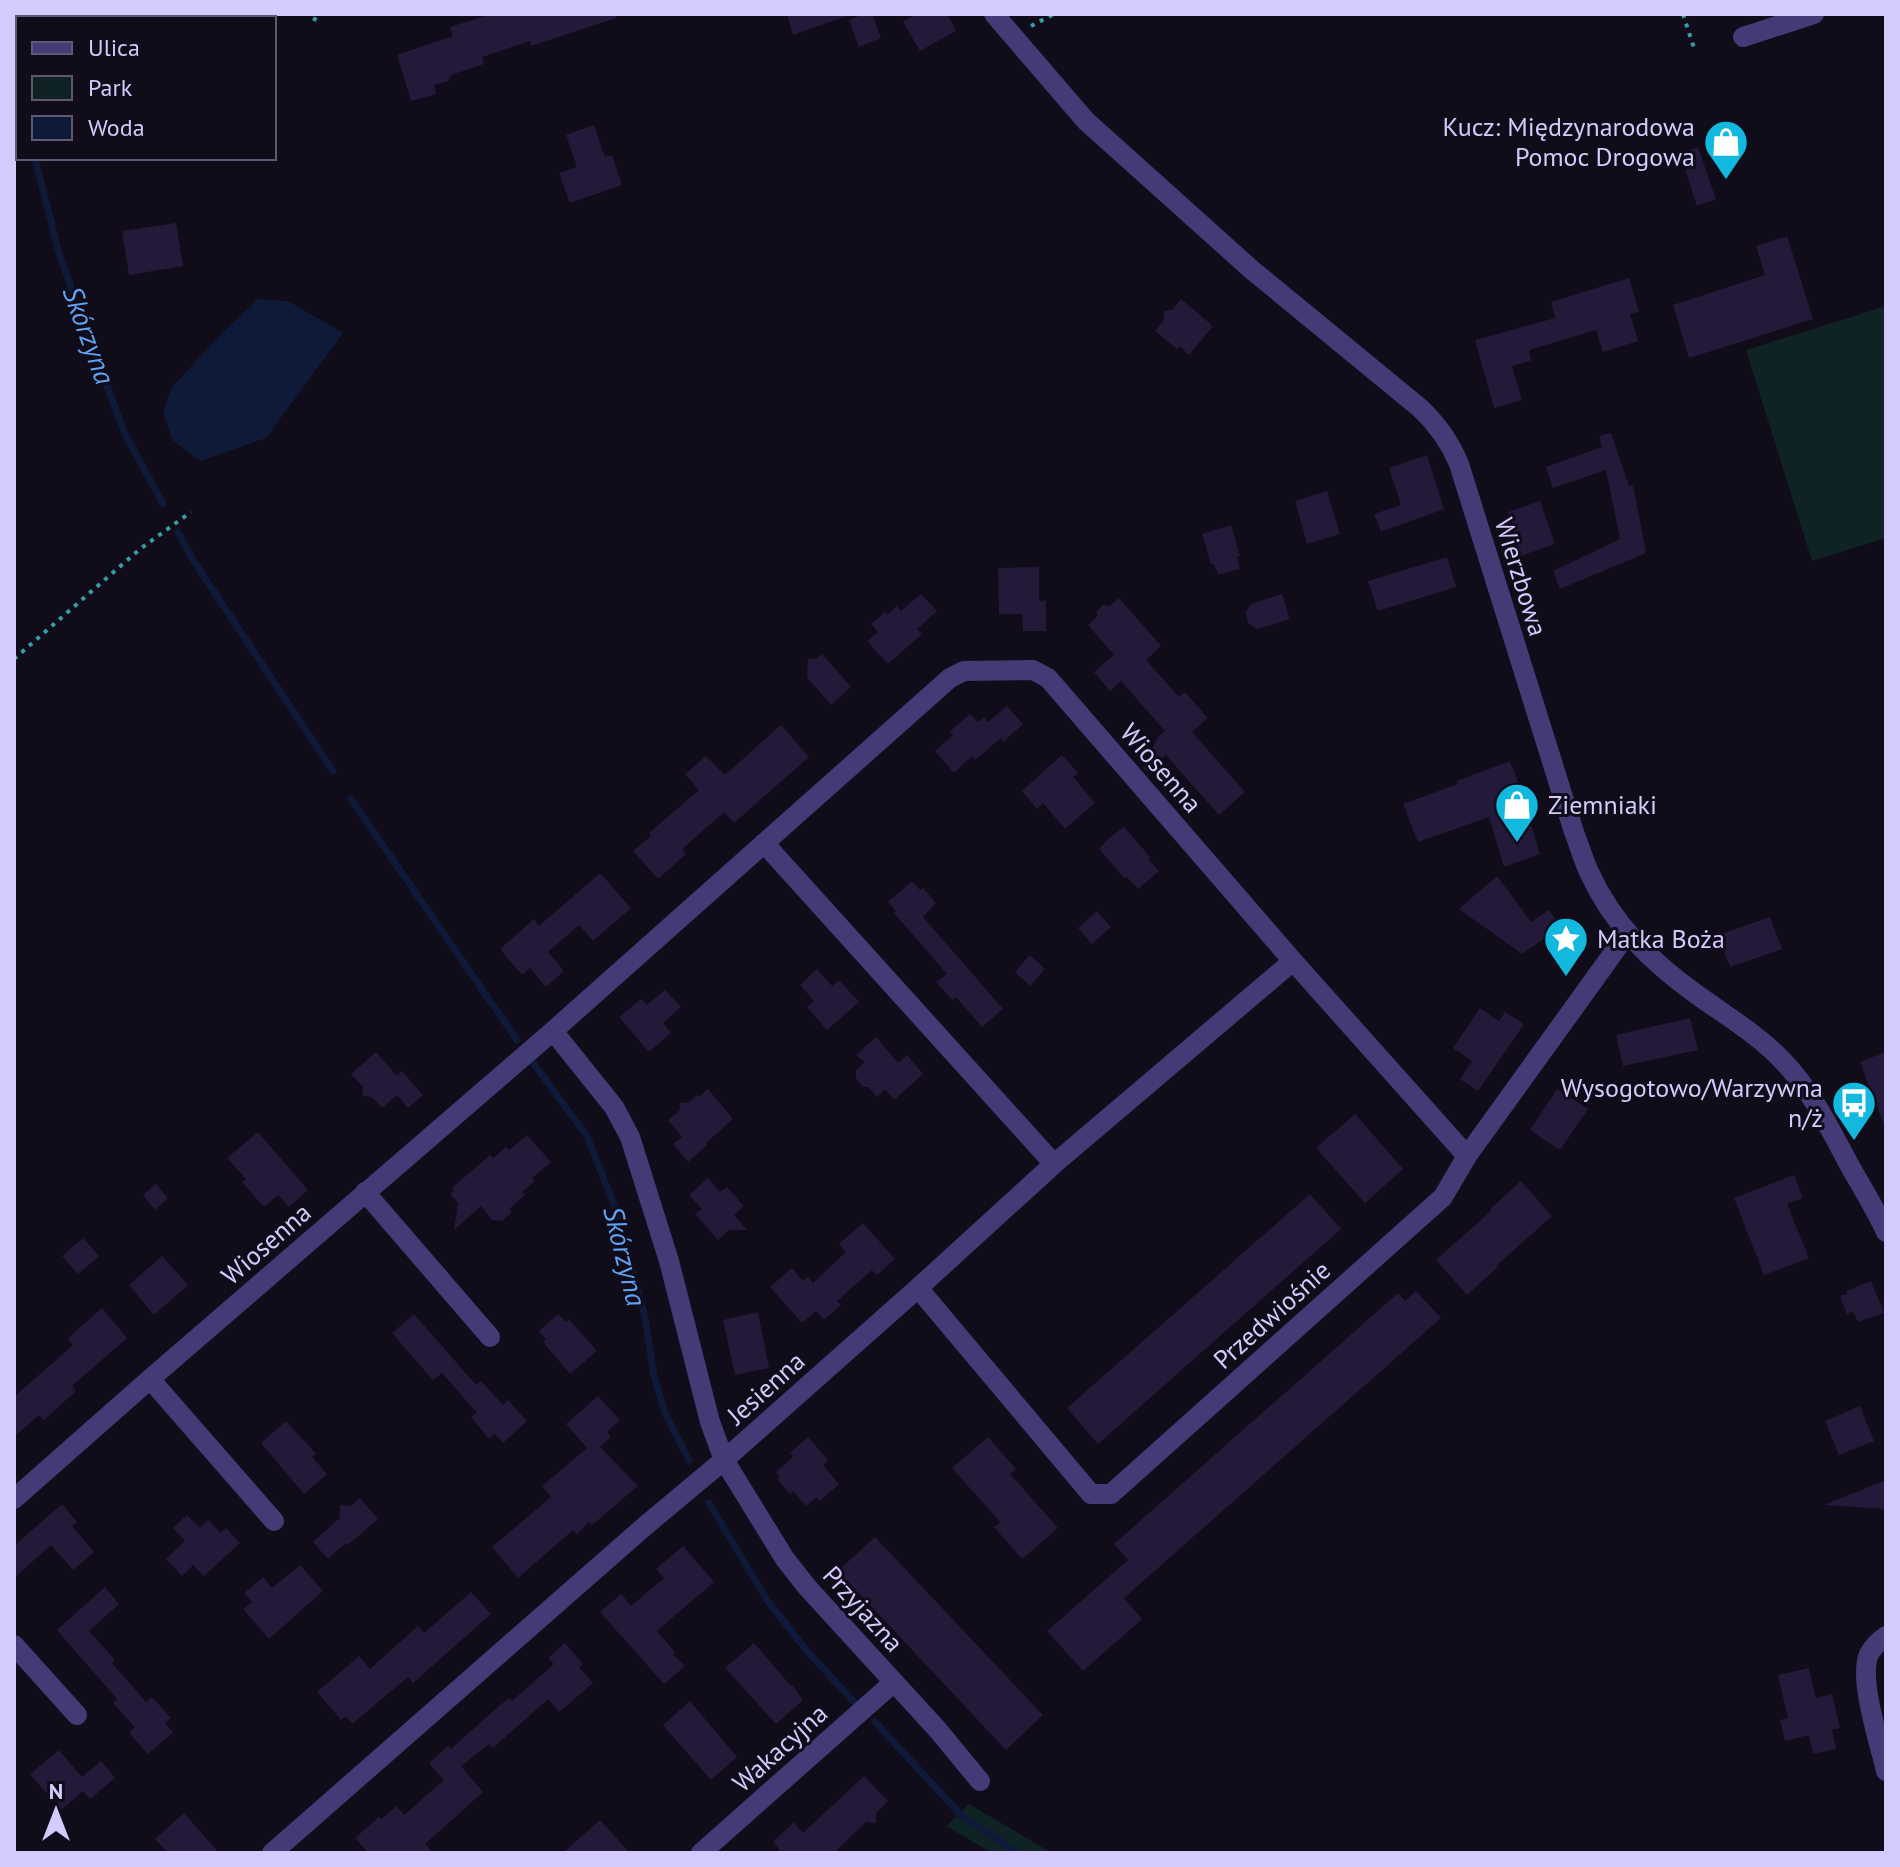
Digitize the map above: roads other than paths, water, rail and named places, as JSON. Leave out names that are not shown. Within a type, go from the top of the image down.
[{"type":"street","name":"Wierzbowa","points":[[994,14],[1086,121],[1252,270],[1420,408],[1448,440],[1459,464],[1574,832],[1587,870],[1604,902],[1627,934],[1653,959],[1750,1032],[1795,1075],[1886,1232]]},
{"type":"street","points":[[1743,37],[1814,14]]},
{"type":"street","name":"Wiosenna","points":[[14,1499],[553,1031],[950,678],[964,671],[1033,670],[1048,678],[1467,1156]]},
{"type":"street","points":[[764,843],[1054,1164]]},
{"type":"street","name":"Przedwiośnie","points":[[918,1288],[1091,1494],[1111,1494],[1443,1197],[1467,1156],[1627,934]]},
{"type":"street","name":"Jesienna","points":[[272,1853],[724,1460],[1054,1164],[1293,961]]},
{"type":"street","points":[[553,1031],[614,1107],[630,1137],[669,1261],[710,1422],[724,1460]]},
{"type":"street","points":[[365,1192],[490,1337]]},
{"type":"street","points":[[150,1379],[274,1521]]},
{"type":"street","name":"Przyjazna","points":[[724,1460],[785,1559],[807,1587],[937,1729],[980,1781]]},
{"type":"street","points":[[1886,1636],[1869,1654],[1865,1668],[1866,1685],[1886,1771]]},
{"type":"street","points":[[14,1645],[77,1715]]},
{"type":"street","name":"Wakacyjna","points":[[701,1853],[894,1682]]},
{"type":"water","points":[[258,299],[288,301],[343,333],[266,438],[201,461],[173,441],[163,413],[171,388]]},
{"type":"waterway","name":"Skórzyna","points":[[36,160],[59,253],[96,357],[125,434],[163,504]]},
{"type":"waterway","name":"Skórzyna","points":[[178,532],[193,560],[333,771]]},
{"type":"waterway","name":"Skórzyna","points":[[351,799],[517,1040]]},
{"type":"waterway","name":"Skórzyna","points":[[534,1064],[587,1136],[614,1205],[645,1317],[654,1376],[665,1413],[689,1460]]},
{"type":"waterway","name":"Skórzyna","points":[[709,1503],[767,1600],[807,1651],[855,1703]]},
{"type":"waterway","name":"Skórzyna","points":[[875,1722],[961,1815],[1018,1853]]},
{"type":"place","name":"Kucz: Międzynarodowa Pomoc Drogowa","points":[[1726,181]]},
{"type":"place","name":"Ziemniaki","points":[[1517,844]]},
{"type":"place","name":"Matka Boża","points":[[1566,978]]},
{"type":"place","name":"Wysogotowo/Warzywna n/ż","points":[[1854,1142]]}]
